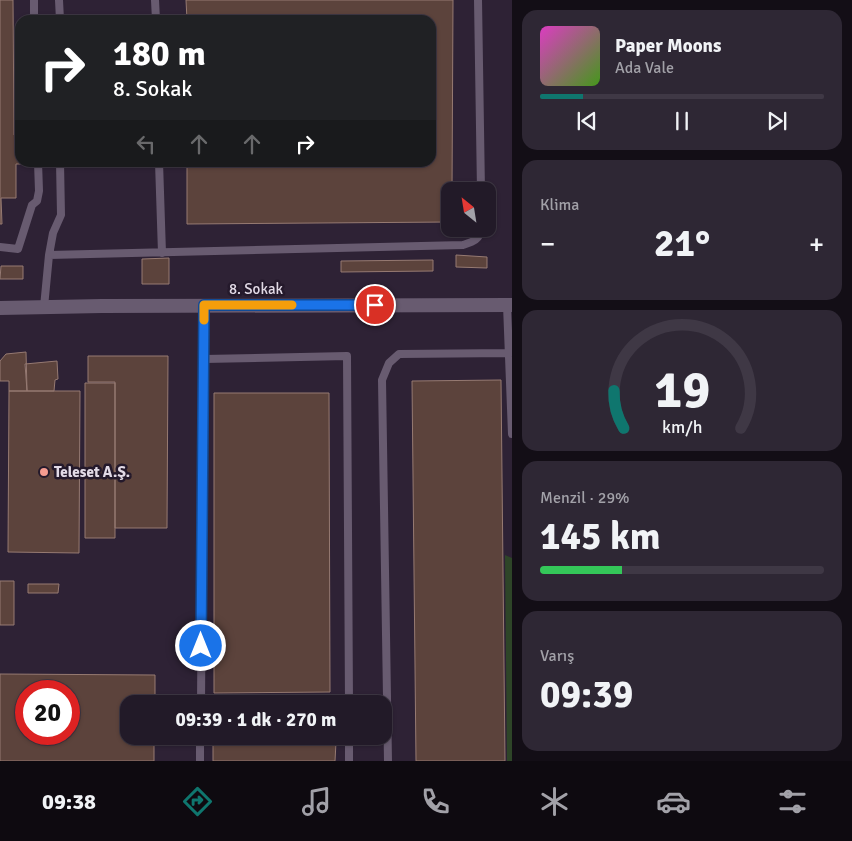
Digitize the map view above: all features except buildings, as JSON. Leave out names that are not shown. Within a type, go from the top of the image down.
[{"type":"street","name":"8. Sokak","points":[[0,308],[204,305],[510,305]]},
{"type":"lane","points":[[34,0],[34,15]]},
{"type":"lane","points":[[59,0],[60,15]]},
{"type":"lane","points":[[156,0],[156,15]]},
{"type":"lane","points":[[478,0],[481,182]]},
{"type":"lane","points":[[0,248],[18,249],[32,205],[37,201],[38,167]]},
{"type":"lane","points":[[44,307],[53,233],[61,215],[60,167]]},
{"type":"lane","points":[[159,167],[162,253]]},
{"type":"lane","points":[[49,255],[462,245],[474,242],[478,238]]},
{"type":"lane","points":[[200,695],[204,305]]},
{"type":"lane","points":[[510,305],[509,353],[512,434]]},
{"type":"lane","points":[[388,761],[382,380],[389,363],[399,354],[509,353]]},
{"type":"lane","points":[[204,360],[347,356],[349,695]]},
{"type":"lane","points":[[200,745],[200,761]]},
{"type":"lane","points":[[349,745],[349,761]]},
{"type":"green space","points":[[505,555],[512,558],[512,761],[507,761]]},
{"type":"slow traffic","points":[[204,320],[204,305],[292,305]]},
{"type":"place","name":"Teleset A.Ş.","points":[[44,472]]},
{"type":"route","points":[[201,646],[204,305],[375,305]]}]
